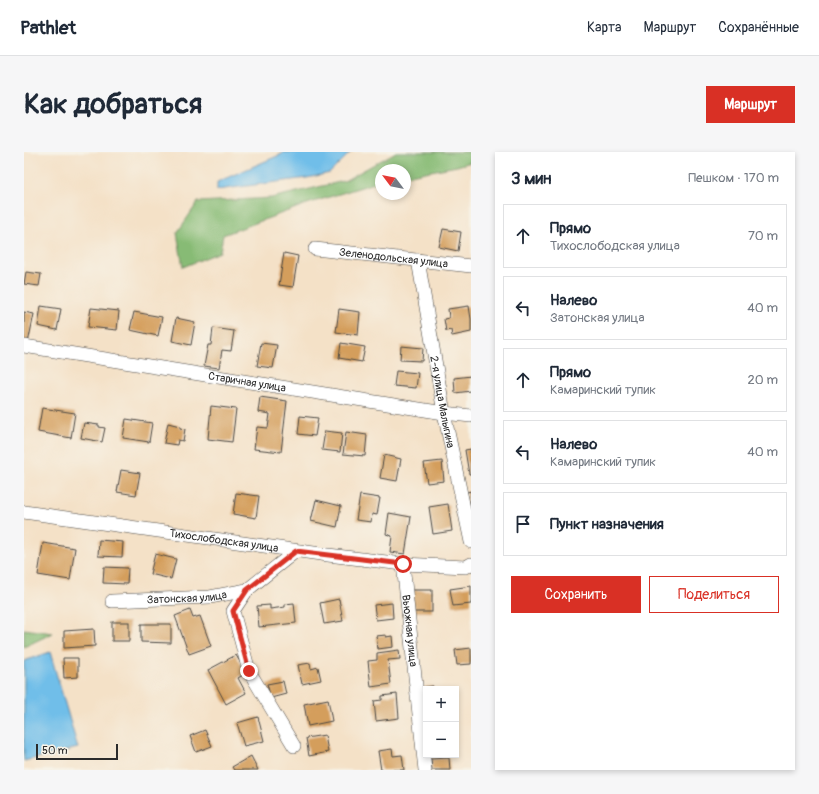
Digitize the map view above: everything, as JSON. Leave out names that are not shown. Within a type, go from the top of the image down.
[{"type":"street","name":"Зеленодольская улица","points":[[315,249],[471,266]]},
{"type":"street","name":"2-я улица Малыгина","points":[[418,260],[444,413],[471,542]]},
{"type":"street","name":"Старичная улица","points":[[24,346],[444,413],[471,416]]},
{"type":"street","name":"Тихослободская улица","points":[[24,512],[296,551],[403,564],[466,567],[471,564]]},
{"type":"street","name":"Затонская улица","points":[[112,601],[210,597],[247,590],[296,551]]},
{"type":"street","name":"Вьюжная улица","points":[[403,564],[425,770]]},
{"type":"street","points":[[247,590],[233,611],[249,671],[294,746]]},
{"type":"green space","points":[[396,152],[471,152],[471,162],[411,175],[411,164],[375,164],[375,183],[307,204],[223,235],[220,252],[183,267],[177,233],[198,202],[271,198],[344,181]]},
{"type":"green space","points":[[24,629],[53,633],[24,647]]},
{"type":"water","points":[[283,152],[351,152],[330,173],[307,178],[217,190],[217,182],[282,154]]},
{"type":"water","points":[[50,652],[78,748],[24,761],[24,661]]},
{"type":"building","points":[[443,229],[461,232],[458,251],[439,247]]},
{"type":"building","points":[[284,253],[298,256],[293,287],[279,285]]},
{"type":"building","points":[[26,272],[41,274],[39,286],[24,284]]},
{"type":"building","points":[[41,306],[61,309],[57,330],[38,326]]},
{"type":"building","points":[[469,306],[471,332],[452,336],[451,330],[446,331],[444,319],[449,318],[448,309]]},
{"type":"building","points":[[91,308],[119,311],[117,330],[88,327]]},
{"type":"building","points":[[339,309],[360,312],[358,335],[336,332]]},
{"type":"building","points":[[24,312],[34,314],[28,343],[24,342]]},
{"type":"building","points":[[134,312],[162,317],[158,336],[130,330]]},
{"type":"building","points":[[176,318],[195,322],[191,345],[172,341]]},
{"type":"building","points":[[213,328],[234,331],[231,351],[222,350],[219,368],[204,366],[208,345],[211,345]]},
{"type":"building","points":[[261,343],[277,345],[273,368],[257,366]]},
{"type":"building","points":[[341,343],[365,347],[362,362],[339,358]]},
{"type":"building","points":[[401,346],[423,348],[422,361],[400,360]]},
{"type":"building","points":[[396,371],[418,373],[416,388],[394,386]]},
{"type":"building","points":[[471,376],[471,391],[455,393],[454,378]]},
{"type":"building","points":[[260,397],[287,401],[281,452],[254,449],[257,427],[268,428],[270,414],[258,412]]},
{"type":"building","points":[[211,406],[236,409],[232,442],[208,439]]},
{"type":"building","points":[[42,408],[75,413],[71,438],[38,432]]},
{"type":"building","points":[[300,416],[318,418],[315,436],[298,434]]},
{"type":"building","points":[[126,419],[152,423],[149,442],[123,438]]},
{"type":"building","points":[[84,423],[99,425],[99,427],[105,428],[102,442],[81,438]]},
{"type":"building","points":[[168,423],[185,429],[183,441],[178,440],[177,445],[164,443]]},
{"type":"building","points":[[325,431],[342,433],[340,452],[322,450]]},
{"type":"building","points":[[346,432],[367,435],[365,456],[343,454]]},
{"type":"building","points":[[471,449],[471,474],[469,474],[465,450]]},
{"type":"building","points":[[384,455],[401,459],[397,481],[380,478]]},
{"type":"building","points":[[442,461],[444,481],[427,483],[424,463]]},
{"type":"building","points":[[121,470],[140,473],[136,495],[117,492]]},
{"type":"building","points":[[471,491],[471,506],[470,507],[467,492]]},
{"type":"building","points":[[236,493],[259,496],[256,518],[233,514]]},
{"type":"building","points":[[360,495],[380,498],[377,515],[372,514],[371,522],[356,520]]},
{"type":"building","points":[[316,500],[341,506],[337,527],[311,521]]},
{"type":"building","points":[[448,504],[452,531],[433,534],[429,507]]},
{"type":"building","points":[[389,513],[411,517],[405,554],[390,552],[392,536],[386,534]]},
{"type":"building","points":[[99,540],[123,542],[122,557],[98,556]]},
{"type":"building","points":[[43,543],[75,548],[70,580],[38,575]]},
{"type":"building","points":[[155,554],[176,559],[171,579],[150,574]]},
{"type":"building","points":[[104,567],[128,568],[127,584],[103,583]]},
{"type":"building","points":[[471,586],[471,604],[453,606],[450,589]]},
{"type":"building","points":[[412,590],[432,590],[432,612],[412,612]]},
{"type":"building","points":[[339,599],[343,621],[324,624],[320,603]]},
{"type":"building","points":[[294,603],[296,623],[259,627],[257,606],[270,605],[270,609],[285,607],[285,604]]},
{"type":"building","points":[[392,603],[393,618],[376,620],[374,605]]},
{"type":"building","points":[[190,610],[193,618],[200,616],[211,646],[189,654],[175,616]]},
{"type":"building","points":[[112,622],[129,622],[129,641],[112,641]]},
{"type":"building","points":[[141,624],[171,624],[171,643],[141,642]]},
{"type":"building","points":[[94,629],[95,646],[64,648],[64,631]]},
{"type":"building","points":[[386,635],[386,637],[392,636],[393,647],[378,649],[376,636]]},
{"type":"building","points":[[471,648],[471,664],[457,665],[455,650]]},
{"type":"building","points":[[399,650],[400,659],[388,660],[391,684],[371,687],[368,661],[377,660],[377,653]]},
{"type":"building","points":[[236,655],[246,673],[238,678],[246,693],[226,704],[208,670]]},
{"type":"building","points":[[63,658],[78,658],[78,677],[64,678]]},
{"type":"building","points":[[310,663],[311,669],[318,667],[321,680],[302,684],[298,665]]},
{"type":"building","points":[[283,681],[286,694],[271,698],[267,684]]},
{"type":"building","points":[[423,687],[423,704],[420,704],[419,688]]},
{"type":"building","points":[[397,694],[399,718],[376,721],[374,701],[382,700],[382,696]]},
{"type":"building","points":[[328,699],[332,721],[308,726],[304,704]]},
{"type":"building","points":[[258,717],[264,741],[244,746],[237,723]]},
{"type":"building","points":[[205,730],[212,746],[196,752],[190,736]]},
{"type":"building","points":[[325,735],[328,752],[309,756],[306,738]]},
{"type":"building","points":[[392,749],[393,756],[402,755],[404,770],[381,770],[378,751]]},
{"type":"building","points":[[251,756],[258,770],[234,770],[232,767]]},
{"type":"building","points":[[449,758],[450,770],[432,770],[431,759]]},
{"type":"route","points":[[249,671],[233,611],[247,590],[296,551],[403,564]]}]
